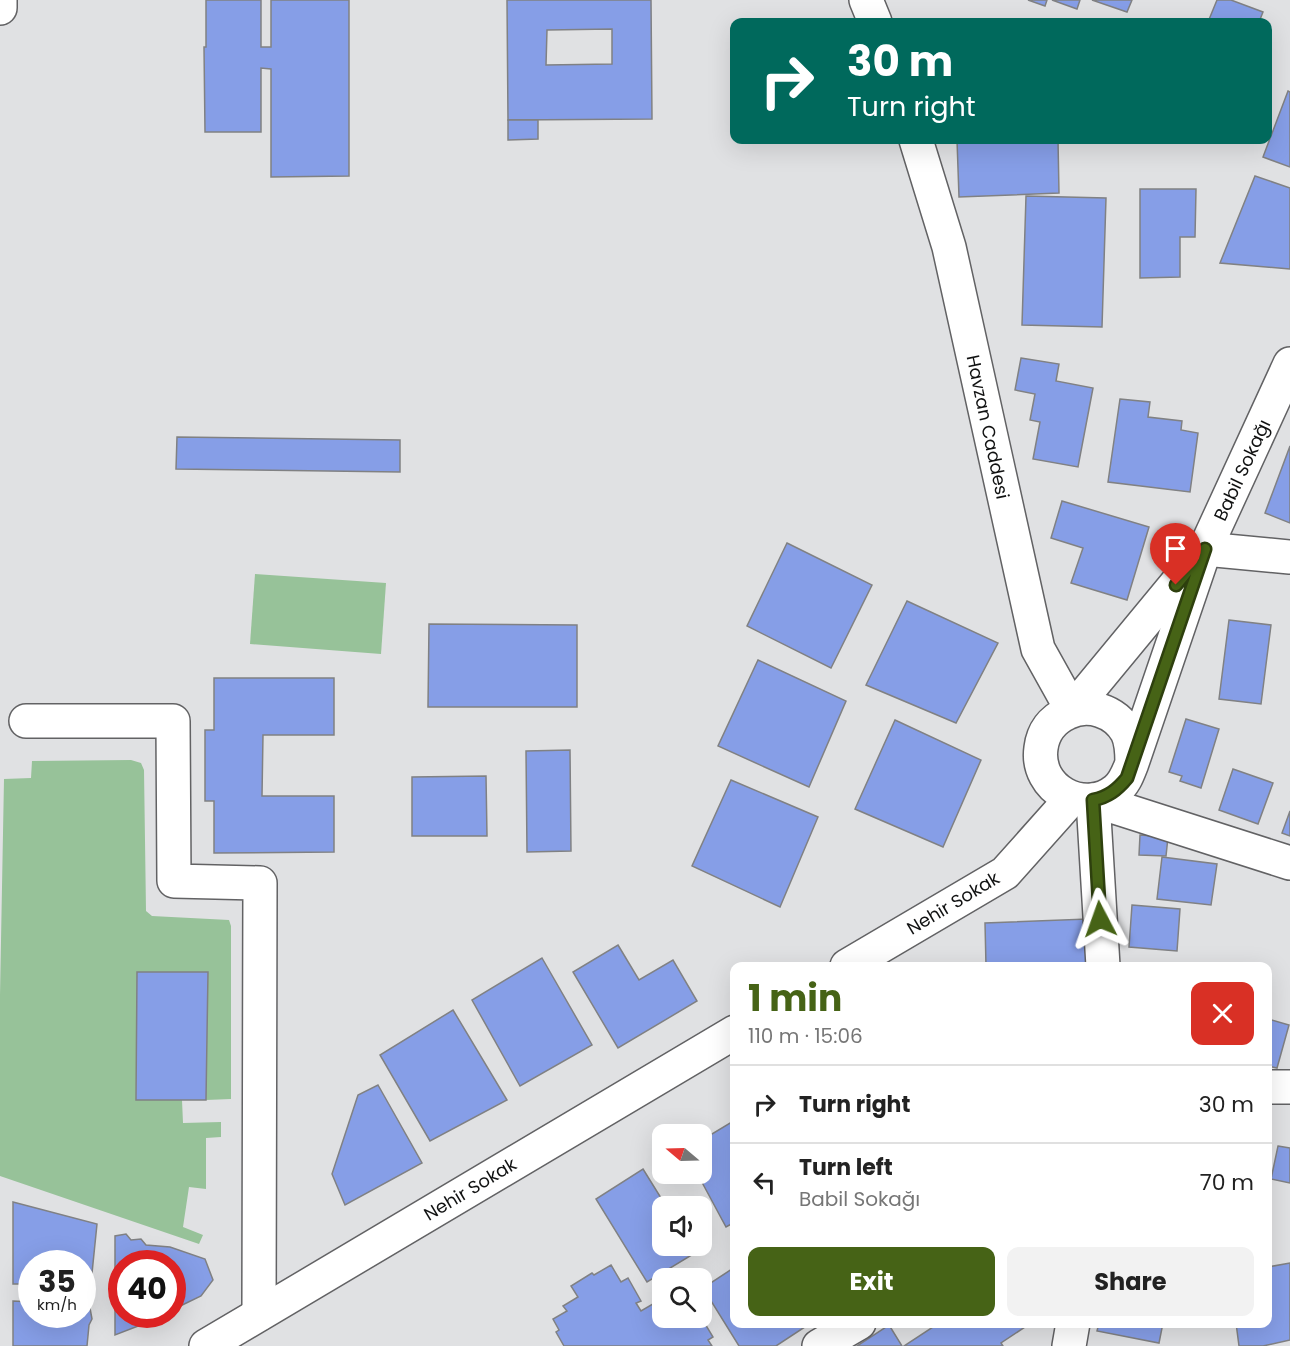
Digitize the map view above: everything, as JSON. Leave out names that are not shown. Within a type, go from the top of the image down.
[{"type":"street","points":[[0,0],[0,8]]},
{"type":"street","points":[[866,0],[873,18]]},
{"type":"street","name":"Havzan Caddesi","points":[[917,144],[949,248],[1038,649],[1072,710]]},
{"type":"street","name":"Babil Sokağı","points":[[1072,710],[1205,549],[1290,364]]},
{"type":"street","points":[[1082,799],[1102,798],[1116,790],[1127,778],[1205,549],[1290,557]]},
{"type":"street","points":[[1132,763],[1132,747],[1127,732],[1117,719],[1103,711],[1088,707],[1072,710],[1059,717],[1042,739],[1040,754],[1042,768],[1048,781],[1058,792],[1290,863]]},
{"type":"street","points":[[26,721],[173,721],[174,880],[260,883],[259,1314]]},
{"type":"street","points":[[1082,799],[1102,962]]},
{"type":"street","name":"Nehir Sokak","points":[[854,962],[1005,873],[1082,799]]},
{"type":"street","name":"Nehir Sokak","points":[[206,1346],[730,1035]]},
{"type":"street","points":[[1272,1087],[1290,1088]]},
{"type":"street","points":[[819,1346],[850,1328]]},
{"type":"street","points":[[1069,1346],[1072,1328]]},
{"type":"green space","points":[[255,574],[386,583],[381,654],[250,644]]},
{"type":"green space","points":[[131,760],[141,763],[144,770],[146,911],[152,916],[229,920],[231,926],[231,1099],[206,1100],[208,972],[137,972],[136,1100],[182,1100],[183,1123],[221,1122],[221,1137],[206,1138],[206,1189],[189,1187],[183,1227],[203,1235],[199,1244],[0,1176],[0,995],[4,779],[31,778],[32,761]]},
{"type":"building","points":[[206,0],[261,0],[261,47],[271,47],[271,0],[349,0],[349,176],[271,177],[271,69],[261,68],[261,132],[205,132]]},
{"type":"building","points":[[507,0],[651,0],[652,119],[508,120]],"holes":[[[612,29],[612,64],[546,65],[547,30]]]},
{"type":"building","points":[[1028,0],[1047,0],[1045,6]]},
{"type":"building","points":[[1052,0],[1080,0],[1077,9]]},
{"type":"building","points":[[1092,0],[1132,0],[1127,12]]},
{"type":"building","points":[[1217,0],[1231,0],[1263,12],[1261,18],[1210,18]]},
{"type":"building","points":[[1288,91],[1290,92],[1290,167],[1263,157],[1268,144],[1272,144],[1272,133]]},
{"type":"building","points":[[508,120],[538,120],[538,139],[508,140]]},
{"type":"building","points":[[957,144],[1058,144],[1059,193],[959,197]]},
{"type":"building","points":[[1255,176],[1290,188],[1290,269],[1220,263]]},
{"type":"building","points":[[1140,189],[1196,189],[1195,237],[1180,237],[1180,277],[1140,278]]},
{"type":"building","points":[[1026,196],[1106,198],[1102,327],[1022,325]]},
{"type":"building","points":[[1021,358],[1059,364],[1056,381],[1093,388],[1078,467],[1033,459],[1040,422],[1030,420],[1035,394],[1015,390]]},
{"type":"building","points":[[1120,399],[1150,402],[1148,417],[1182,421],[1181,430],[1198,433],[1190,492],[1108,482]]},
{"type":"building","points":[[177,437],[400,440],[400,472],[176,469]]},
{"type":"building","points":[[1290,446],[1290,523],[1265,513]]},
{"type":"building","points":[[1062,501],[1149,527],[1127,600],[1071,583],[1083,548],[1051,538]]},
{"type":"building","points":[[787,543],[872,585],[831,668],[747,626]]},
{"type":"building","points":[[907,601],[998,643],[956,723],[866,685]]},
{"type":"building","points":[[1229,620],[1271,625],[1261,704],[1219,699]]},
{"type":"building","points":[[429,624],[577,625],[577,707],[428,707]]},
{"type":"building","points":[[758,660],[846,701],[809,787],[718,746]]},
{"type":"building","points":[[214,678],[334,678],[334,735],[263,735],[262,796],[334,796],[334,852],[214,853],[214,801],[205,801],[205,730],[214,730]]},
{"type":"building","points":[[1186,719],[1219,729],[1201,788],[1180,781],[1182,776],[1169,772]]},
{"type":"building","points":[[895,720],[981,760],[943,847],[855,809]]},
{"type":"building","points":[[570,750],[571,851],[527,852],[526,751]]},
{"type":"building","points":[[1233,769],[1273,783],[1258,824],[1219,810]]},
{"type":"building","points":[[486,776],[487,836],[412,836],[412,777]]},
{"type":"building","points":[[731,780],[818,817],[780,907],[692,866]]},
{"type":"building","points":[[1290,811],[1290,836],[1282,833]]},
{"type":"building","points":[[1140,835],[1168,837],[1166,856],[1139,855]]},
{"type":"building","points":[[1162,857],[1217,864],[1211,905],[1157,899]]},
{"type":"building","points":[[1132,905],[1180,909],[1177,951],[1129,947]]},
{"type":"building","points":[[1088,919],[1090,962],[986,962],[985,923]]},
{"type":"building","points":[[618,945],[639,980],[673,960],[697,1001],[618,1048],[573,972]]},
{"type":"building","points":[[542,958],[592,1045],[520,1086],[472,1000]]},
{"type":"building","points":[[137,972],[208,972],[206,1100],[136,1100]]},
{"type":"building","points":[[453,1010],[507,1100],[430,1141],[380,1055]]},
{"type":"building","points":[[1272,1020],[1289,1025],[1277,1068],[1272,1067]]},
{"type":"building","points":[[378,1085],[422,1163],[345,1205],[332,1174],[358,1095]]},
{"type":"building","points":[[730,1123],[730,1225],[726,1227],[712,1201],[712,1196],[709,1196],[703,1184],[712,1184],[712,1134]]},
{"type":"building","points":[[1278,1146],[1290,1148],[1290,1183],[1272,1179]]},
{"type":"building","points":[[643,1169],[660,1196],[652,1196],[652,1256],[690,1256],[670,1268],[652,1268],[652,1279],[647,1282],[596,1199]]},
{"type":"building","points":[[13,1202],[97,1224],[94,1250],[18,1250],[18,1284],[13,1284]]},
{"type":"building","points":[[126,1234],[131,1240],[141,1239],[146,1245],[179,1250],[115,1250],[115,1236]]},
{"type":"building","points":[[186,1252],[205,1259],[213,1280],[201,1296],[186,1303]]},
{"type":"building","points":[[1290,1263],[1290,1340],[1263,1346],[1239,1346],[1237,1328],[1272,1328],[1272,1266]]},
{"type":"building","points":[[611,1265],[621,1282],[628,1278],[641,1301],[636,1303],[641,1311],[652,1304],[652,1328],[708,1328],[713,1337],[708,1340],[712,1346],[564,1346],[556,1332],[559,1330],[553,1319],[567,1311],[563,1306],[578,1297],[571,1286],[592,1273],[594,1275]]},
{"type":"building","points":[[730,1270],[730,1328],[803,1328],[776,1346],[739,1346],[712,1302],[712,1282]]},
{"type":"building","points":[[13,1301],[18,1301],[18,1328],[89,1328],[87,1346],[13,1346]]},
{"type":"building","points":[[115,1328],[133,1328],[115,1335]]},
{"type":"building","points":[[884,1328],[891,1328],[902,1346],[857,1346]]},
{"type":"building","points":[[931,1328],[1024,1328],[1001,1343],[1003,1346],[904,1346]]},
{"type":"building","points":[[1098,1328],[1162,1328],[1159,1343],[1097,1331]]},
{"type":"route","points":[[1100,919],[1093,800],[1116,790],[1127,778],[1205,549],[1176,585]]}]
